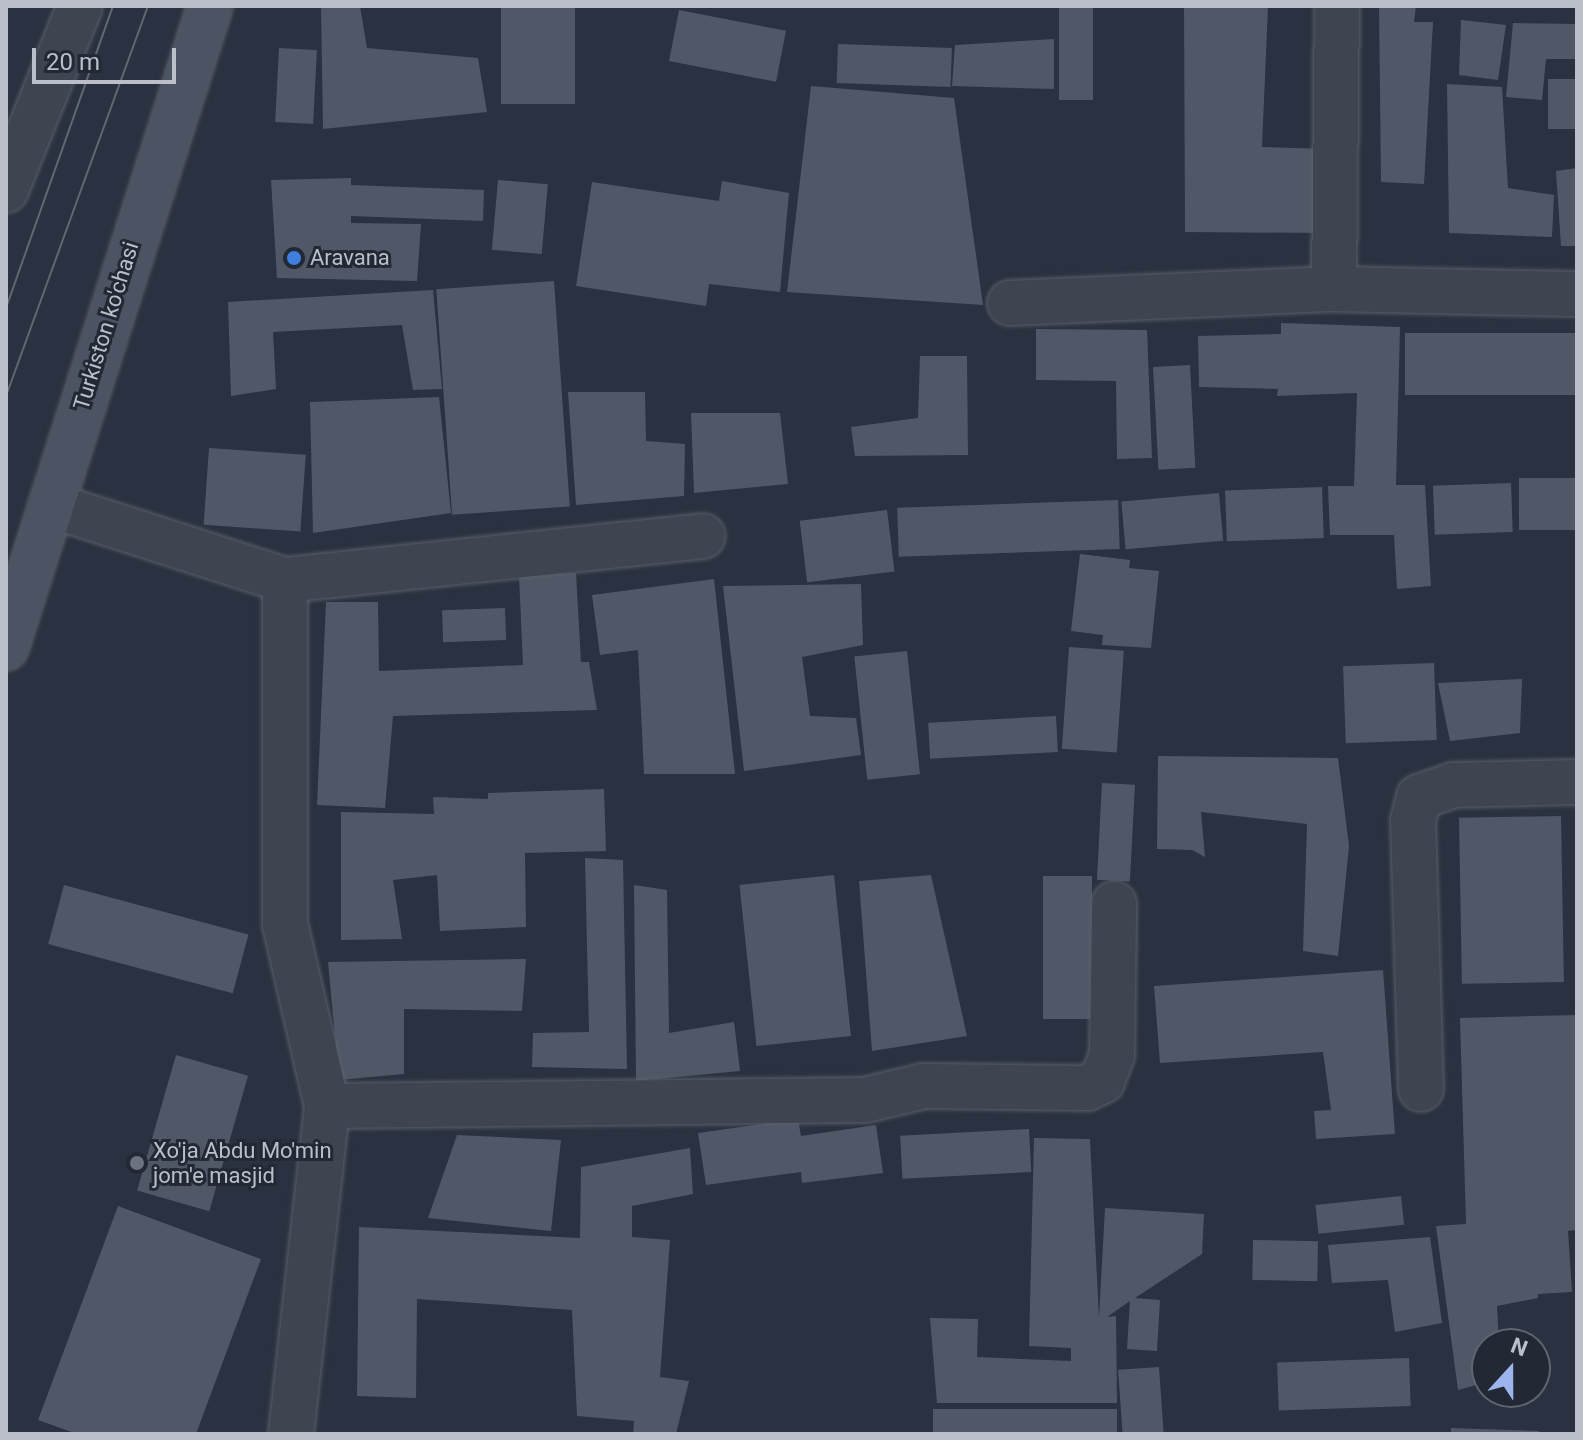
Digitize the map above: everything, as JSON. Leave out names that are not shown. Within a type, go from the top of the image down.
[{"type":"main road","name":"Turkiston ko'chasi","points":[[6,648],[210,6]]},
{"type":"street","points":[[6,190],[80,6]]},
{"type":"street","points":[[1334,289],[1337,6]]},
{"type":"street","points":[[1010,303],[1334,289],[1577,294]]},
{"type":"street","points":[[51,505],[285,580],[703,536]]},
{"type":"street","points":[[285,580],[285,924],[327,1106],[291,1434]]},
{"type":"street","points":[[1421,1089],[1413,821],[1419,797],[1453,785],[1577,782]]},
{"type":"street","points":[[327,1106],[865,1100],[924,1086],[1087,1088],[1102,1081],[1112,1055],[1114,904]]},
{"type":"building","points":[[360,6],[367,48],[478,58],[487,112],[323,129],[321,7]]},
{"type":"building","points":[[501,6],[575,6],[575,104],[501,104]]},
{"type":"building","points":[[1059,6],[1093,6],[1093,100],[1059,100]]},
{"type":"building","points":[[1184,6],[1268,6],[1262,147],[1325,149],[1323,233],[1185,232]]},
{"type":"building","points":[[1379,6],[1416,6],[1414,22],[1433,22],[1424,184],[1381,182]]},
{"type":"building","points":[[679,10],[786,31],[776,82],[669,61]]},
{"type":"building","points":[[1461,20],[1506,25],[1498,80],[1459,75]]},
{"type":"building","points":[[1513,23],[1577,24],[1577,59],[1546,59],[1542,100],[1506,97]]},
{"type":"building","points":[[1054,39],[1054,89],[952,86],[955,45]]},
{"type":"building","points":[[838,44],[952,48],[951,87],[837,83]]},
{"type":"building","points":[[279,48],[317,50],[313,124],[275,122]]},
{"type":"building","points":[[1548,79],[1577,79],[1577,129],[1548,129]]},
{"type":"building","points":[[1447,84],[1502,87],[1508,188],[1554,195],[1552,237],[1449,233]]},
{"type":"building","points":[[811,86],[954,98],[983,305],[787,292]]},
{"type":"building","points":[[1577,168],[1577,246],[1561,246],[1556,171]]},
{"type":"building","points":[[351,178],[351,185],[484,190],[483,221],[351,216],[351,223],[421,224],[417,281],[277,278],[271,180]]},
{"type":"building","points":[[498,180],[548,184],[542,254],[492,250]]},
{"type":"building","points":[[722,181],[789,193],[780,292],[709,284],[706,306],[576,286],[592,182],[719,201]]},
{"type":"building","points":[[554,281],[570,506],[452,515],[436,289]]},
{"type":"building","points":[[433,290],[442,389],[413,390],[402,325],[273,332],[276,389],[231,396],[228,302]]},
{"type":"building","points":[[1281,323],[1400,327],[1396,485],[1425,485],[1431,586],[1397,589],[1394,535],[1330,535],[1328,486],[1354,486],[1357,393],[1277,396],[1278,389],[1199,387],[1198,336],[1281,334]]},
{"type":"building","points":[[1036,329],[1147,330],[1152,458],[1117,459],[1116,381],[1036,380]]},
{"type":"building","points":[[1405,333],[1577,333],[1577,395],[1405,395]]},
{"type":"building","points":[[920,356],[967,356],[968,455],[855,456],[851,427],[918,418]]},
{"type":"building","points":[[1190,365],[1195,468],[1158,470],[1153,367]]},
{"type":"building","points":[[568,392],[645,392],[646,441],[685,444],[684,496],[576,505]]},
{"type":"building","points":[[439,397],[451,513],[313,533],[310,402]]},
{"type":"building","points":[[691,413],[780,413],[788,484],[694,493]]},
{"type":"building","points":[[209,448],[306,455],[300,532],[204,525]]},
{"type":"building","points":[[1519,478],[1577,478],[1577,530],[1519,530]]},
{"type":"building","points":[[1511,483],[1513,532],[1435,535],[1433,486]]},
{"type":"building","points":[[1322,487],[1324,538],[1227,541],[1225,490]]},
{"type":"building","points":[[1219,493],[1223,541],[1126,549],[1121,502]]},
{"type":"building","points":[[1118,500],[1120,549],[899,557],[897,508]]},
{"type":"building","points":[[887,510],[895,572],[807,582],[800,521]]},
{"type":"building","points":[[1080,554],[1130,560],[1129,568],[1159,571],[1151,648],[1102,645],[1103,635],[1071,631]]},
{"type":"building","points":[[576,573],[581,662],[589,662],[597,710],[393,716],[385,808],[317,805],[326,602],[378,602],[379,671],[523,665],[519,576]]},
{"type":"building","points":[[714,579],[735,774],[644,774],[638,650],[600,655],[592,595]]},
{"type":"building","points":[[861,584],[863,645],[802,657],[810,716],[856,718],[861,755],[744,771],[723,586]]},
{"type":"building","points":[[505,608],[506,640],[443,642],[442,610]]},
{"type":"building","points":[[1069,647],[1124,651],[1117,753],[1062,749]]},
{"type":"building","points":[[907,651],[920,774],[867,780],[854,657]]},
{"type":"building","points":[[1434,663],[1437,740],[1346,743],[1343,666]]},
{"type":"building","points":[[1522,679],[1520,733],[1450,741],[1438,683]]},
{"type":"building","points":[[1056,716],[1058,752],[930,759],[928,723]]},
{"type":"building","points":[[1158,756],[1338,758],[1349,846],[1338,956],[1303,951],[1307,824],[1201,812],[1205,857],[1192,850],[1157,849]]},
{"type":"building","points":[[1102,783],[1135,785],[1130,882],[1097,880]]},
{"type":"building","points":[[604,789],[606,851],[525,853],[526,927],[440,931],[437,875],[393,880],[402,939],[341,940],[341,812],[434,814],[433,797],[488,799],[488,793]]},
{"type":"building","points":[[1561,816],[1564,982],[1462,984],[1459,818]]},
{"type":"building","points":[[585,858],[623,860],[627,1069],[532,1067],[533,1033],[589,1032]]},
{"type":"building","points":[[834,875],[851,1036],[756,1046],[740,885]]},
{"type":"building","points":[[931,875],[967,1036],[872,1051],[859,881]]},
{"type":"building","points":[[1043,876],[1092,876],[1092,1019],[1043,1019]]},
{"type":"building","points":[[64,885],[248,934],[233,993],[48,944]]},
{"type":"building","points":[[634,885],[667,890],[669,1033],[734,1022],[740,1071],[636,1081]]},
{"type":"building","points":[[526,959],[522,1011],[404,1009],[404,1074],[339,1080],[328,962]]},
{"type":"building","points":[[1383,970],[1395,1134],[1316,1139],[1314,1111],[1331,1110],[1323,1052],[1160,1063],[1154,986]]},
{"type":"building","points":[[1577,1015],[1577,1230],[1568,1231],[1572,1292],[1538,1294],[1538,1298],[1497,1306],[1498,1328],[1471,1328],[1471,1386],[1458,1390],[1436,1226],[1466,1224],[1460,1018]]},
{"type":"building","points":[[176,1055],[248,1076],[209,1211],[137,1191]]},
{"type":"building","points":[[798,1119],[801,1136],[876,1125],[883,1173],[802,1183],[801,1172],[706,1185],[698,1133]]},
{"type":"building","points":[[1029,1129],[1031,1172],[902,1179],[900,1136]]},
{"type":"building","points":[[457,1135],[561,1140],[551,1231],[428,1218]]},
{"type":"building","points":[[1034,1138],[1090,1139],[1099,1318],[1105,1208],[1204,1214],[1202,1254],[1135,1298],[1160,1300],[1157,1351],[1127,1349],[1130,1301],[1107,1317],[1116,1316],[1117,1403],[937,1403],[930,1318],[978,1319],[977,1357],[1071,1361],[1071,1348],[1029,1346]]},
{"type":"building","points":[[690,1148],[693,1194],[632,1206],[632,1237],[670,1240],[660,1377],[689,1381],[676,1434],[633,1434],[634,1421],[577,1416],[572,1310],[417,1299],[416,1398],[357,1396],[359,1227],[580,1238],[581,1167]]},
{"type":"building","points":[[1401,1196],[1404,1225],[1319,1234],[1315,1205]]},
{"type":"building","points":[[118,1206],[261,1259],[196,1434],[77,1434],[38,1420]]},
{"type":"building","points":[[1430,1237],[1442,1323],[1395,1332],[1388,1280],[1332,1283],[1328,1245]]},
{"type":"building","points":[[1253,1240],[1318,1241],[1317,1281],[1252,1280]]},
{"type":"building","points":[[1409,1358],[1411,1406],[1279,1411],[1277,1363]]},
{"type":"building","points":[[1159,1367],[1164,1434],[1123,1434],[1118,1370]]},
{"type":"building","points":[[933,1409],[1117,1409],[1117,1434],[933,1434]]},
{"type":"building","points":[[1451,1428],[1539,1431],[1539,1434],[1451,1434]]},
{"type":"tram line","points":[[6,308],[113,6]]},
{"type":"tram line","points":[[6,396],[148,6]]},
{"type":"place","name":"Aravana","points":[[294,258]]},
{"type":"place","name":"Xo'ja Abdu Mo'min jom'e masjid","points":[[137,1163]]}]
